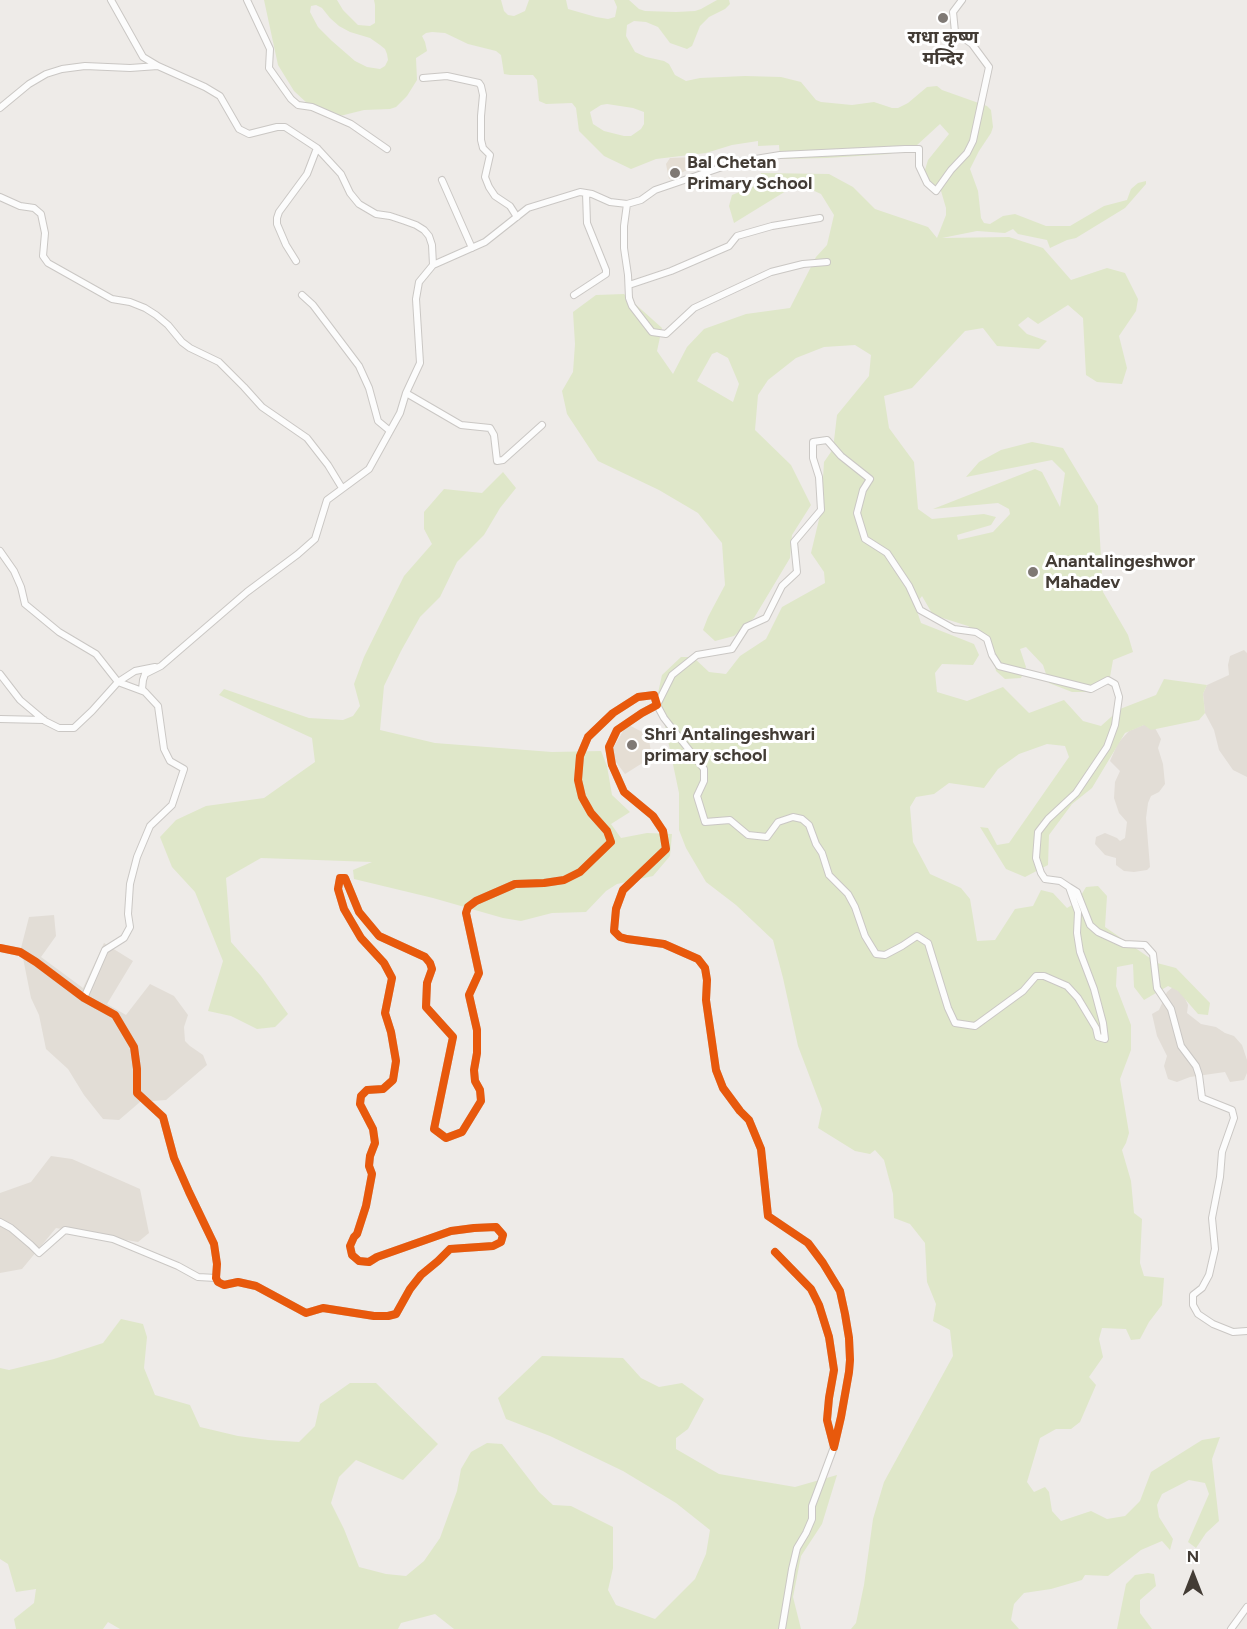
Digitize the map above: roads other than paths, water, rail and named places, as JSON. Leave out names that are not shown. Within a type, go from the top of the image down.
[{"type":"street","points":[[111,0],[143,57],[220,96],[239,129],[249,134],[285,127],[317,148],[341,174],[350,193],[359,204],[376,214],[405,220],[424,230],[432,245],[433,265]]},
{"type":"street","points":[[247,0],[270,49],[268,68],[291,99],[298,105],[312,107],[351,124],[387,148]]},
{"type":"street","points":[[84,998],[105,950],[124,938],[130,927],[128,914],[130,884],[137,857],[150,826],[172,804],[184,769],[170,761],[164,749],[158,706],[142,689],[142,680],[145,674],[161,666],[247,592],[315,539],[327,500],[369,469],[400,413],[406,393],[420,363],[416,299],[419,282],[433,265],[485,242],[528,208],[580,192],[592,194],[610,202],[627,204],[641,200],[655,190],[737,162],[780,155],[919,149],[919,166],[927,183],[936,191],[967,153],[973,141],[989,67],[972,44],[955,32],[953,12],[962,0]]},
{"type":"street","points":[[0,108],[29,84],[46,74],[62,69],[85,66],[130,68],[158,66]]},
{"type":"street","points":[[423,78],[447,76],[481,86],[483,95],[480,116],[481,140],[483,148],[490,155],[485,177],[495,196],[510,206],[517,217]]},
{"type":"street","points":[[296,261],[286,245],[277,218],[307,174],[317,148]]},
{"type":"street","points":[[442,180],[472,248]]},
{"type":"street","points":[[574,296],[606,274],[587,223],[586,193]]},
{"type":"street","points":[[0,197],[21,206],[34,208],[41,214],[45,233],[43,256],[48,263],[112,299],[130,302],[144,308],[161,319],[190,348],[219,362],[262,407],[307,438],[342,488]]},
{"type":"street","points":[[627,204],[624,237],[629,298],[632,306],[652,332],[666,334],[694,308],[771,272],[803,264],[827,262]]},
{"type":"street","points":[[629,285],[671,271],[729,246],[737,236],[772,226],[820,218]]},
{"type":"street","points":[[302,295],[313,305],[359,366],[369,388],[378,421],[390,431]]},
{"type":"street","points":[[406,393],[461,425],[490,428],[494,435],[497,461],[503,460],[542,425]]},
{"type":"street","points":[[782,1629],[797,1548],[812,1519],[812,1506],[834,1447],[849,1372],[849,1338],[843,1302],[840,1291],[808,1243],[768,1216],[761,1149],[749,1120],[723,1088],[716,1070],[706,1000],[705,968],[698,959],[664,944],[627,939],[620,937],[614,931],[616,909],[623,890],[666,849],[663,831],[653,816],[624,792],[612,765],[609,747],[617,730],[657,705],[672,675],[697,655],[732,649],[746,627],[766,618],[782,586],[797,572],[794,542],[821,510],[819,477],[813,458],[813,442],[827,440],[841,456],[870,479],[863,490],[858,513],[865,539],[887,553],[909,586],[920,610],[954,629],[976,632],[987,639],[992,655],[999,666],[1091,689],[1108,680],[1115,684],[1119,697],[1115,725],[1107,747],[1076,793],[1048,819],[1038,832],[1036,858],[1045,879],[1060,881],[1077,892],[1090,925],[1098,932],[1124,944],[1145,945],[1153,954],[1157,988],[1171,1009],[1181,1046],[1196,1065],[1202,1098],[1232,1110],[1234,1118],[1222,1152],[1212,1218],[1215,1249],[1209,1275],[1203,1288],[1193,1295],[1193,1305],[1198,1314],[1213,1324],[1233,1332],[1247,1331]]},
{"type":"street","points":[[0,551],[14,572],[25,604],[60,632],[96,654],[118,682],[145,692]]},
{"type":"street","points":[[0,674],[20,700],[45,720],[59,728],[74,728],[118,682],[135,671],[161,666]]},
{"type":"street","points":[[0,948],[20,952],[84,998],[115,1015],[134,1047],[137,1093],[163,1117],[174,1158],[214,1244],[218,1282],[224,1286],[238,1282],[256,1286],[306,1313],[323,1308],[388,1316],[396,1314],[421,1275],[450,1249],[493,1246],[501,1242],[503,1235],[496,1227],[451,1231],[377,1257],[369,1262],[359,1262],[352,1255],[351,1242],[357,1234],[366,1206],[372,1174],[369,1166],[370,1156],[375,1143],[373,1129],[360,1104],[361,1096],[367,1090],[383,1089],[393,1080],[396,1061],[385,1013],[392,978],[384,963],[361,938],[344,909],[338,889],[340,878],[345,878],[359,912],[379,936],[425,957],[430,963],[432,969],[427,983],[426,1006],[453,1037],[434,1130],[446,1138],[462,1132],[481,1101],[474,1070],[477,1030],[469,995],[479,973],[466,913],[468,907],[514,884],[564,880],[580,872],[612,842],[607,831],[591,813],[582,797],[578,780],[580,756],[588,737],[613,713],[638,697],[654,695],[664,718],[704,768],[704,781],[697,796],[705,822],[730,820],[748,835],[767,837],[778,822],[793,817],[802,819],[809,825],[816,844],[822,852],[829,875],[848,894],[865,936],[876,954],[885,955],[917,936],[928,944],[955,1023],[975,1026],[1023,991],[1036,976],[1044,976],[1066,986],[1078,998],[1091,1019],[1098,1037],[1105,1039],[1094,989],[1080,952],[1077,933],[1078,912],[1069,887]]},
{"type":"street","points":[[0,719],[45,720]]},
{"type":"street","points":[[0,1222],[11,1228],[39,1253],[65,1230],[113,1239],[198,1276],[216,1278]]},
{"type":"street","points":[[775,1252],[811,1289],[830,1337],[834,1370],[827,1420],[834,1447]]},
{"type":"street","points":[[1231,1629],[1247,1607]]},
{"type":"place","name":"राधा कृष्ण मन्दिर","points":[[943,18]]},
{"type":"place","name":"Bal Chetan Primary School","points":[[675,173]]},
{"type":"place","name":"Anantalingeshwor Mahadev","points":[[1033,572]]},
{"type":"place","name":"Shri Antalingeshwari primary school","points":[[632,745]]}]
